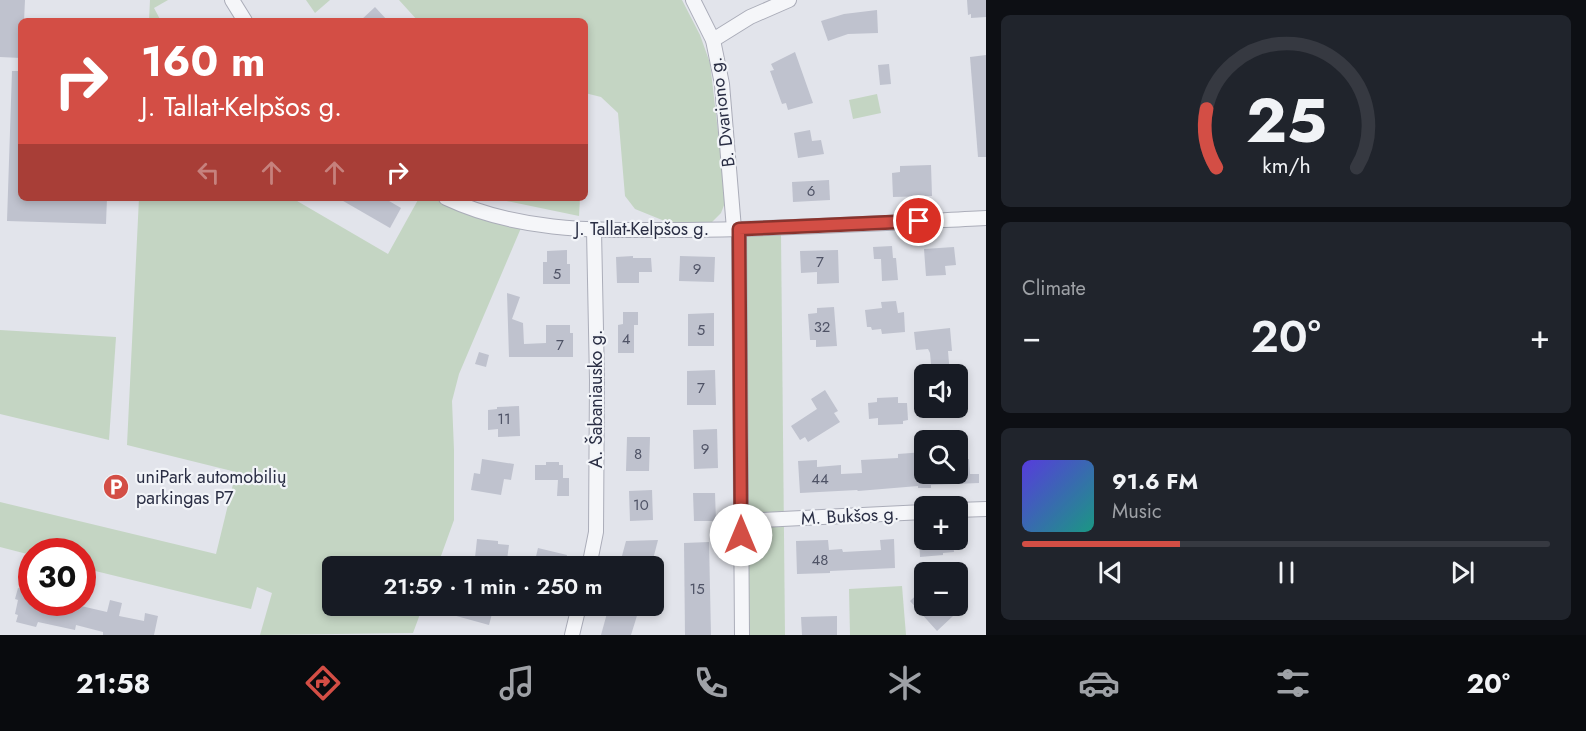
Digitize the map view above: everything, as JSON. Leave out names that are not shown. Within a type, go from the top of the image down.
[{"type":"street","points":[[232,0],[243,18]]},
{"type":"street","name":"B. Dvariono g.","points":[[693,0],[713,40],[722,84],[736,229],[742,635]]},
{"type":"street","points":[[713,40],[750,17],[789,0]]},
{"type":"street","name":"J. Tallat-Kelpšos g.","points":[[454,201],[494,215],[562,229],[736,229],[986,218]]},
{"type":"street","name":"A. Šabaniausko g.","points":[[592,556],[596,532],[597,380],[594,230]]},
{"type":"street","points":[[968,510],[986,509]]},
{"type":"street","name":"M. Bukšos g.","points":[[740,521],[914,512]]},
{"type":"street","points":[[572,635],[577,616]]},
{"type":"green space","points":[[150,0],[168,0],[154,8],[159,18],[149,18]]},
{"type":"green space","points":[[306,0],[330,0],[315,13]]},
{"type":"green space","points":[[399,0],[682,0],[700,35],[710,63],[726,200],[721,213],[712,222],[672,224],[635,209],[625,196],[618,113],[601,97],[588,94],[588,18],[415,18]]},
{"type":"green space","points":[[877,94],[881,113],[853,119],[849,100]]},
{"type":"green space","points":[[139,201],[297,201],[388,254],[417,201],[439,201],[484,220],[521,228],[459,374],[452,401],[454,520],[441,556],[322,556],[322,616],[419,616],[413,633],[260,635],[272,593],[257,587],[251,609],[96,571],[96,538],[18,538],[18,552],[0,547],[0,502],[216,554],[236,472],[127,445]]},
{"type":"green space","points":[[506,201],[580,201],[579,216]]},
{"type":"green space","points":[[752,234],[781,234],[785,635],[747,635],[746,238]]},
{"type":"green space","points":[[0,330],[116,337],[109,440],[0,414]]},
{"type":"green space","points":[[902,586],[906,635],[850,635],[849,589]]},
{"type":"building","points":[[0,0],[25,0],[24,18],[18,18],[18,58],[0,57]]},
{"type":"building","points":[[967,0],[986,0],[986,17],[971,18],[971,14],[968,15]]},
{"type":"building","points":[[375,7],[385,18],[363,18]]},
{"type":"building","points":[[877,10],[878,33],[848,34],[828,41],[821,21],[844,14]]},
{"type":"building","points":[[795,52],[813,103],[788,110],[786,103],[782,104],[770,71],[774,70],[771,64]]},
{"type":"building","points":[[986,55],[986,157],[978,157],[970,57]]},
{"type":"building","points":[[889,64],[891,84],[880,85],[878,65]]},
{"type":"building","points":[[12,71],[18,71],[18,201],[107,201],[106,224],[7,221]]},
{"type":"building","points":[[810,130],[812,141],[821,140],[824,154],[798,158],[794,133]]},
{"type":"building","points":[[931,165],[932,196],[893,197],[892,173],[900,172],[900,166]]},
{"type":"building","points":[[829,180],[830,200],[793,202],[792,182]]},
{"type":"building","points":[[343,201],[389,201],[401,208],[390,228]]},
{"type":"building","points":[[892,246],[893,258],[896,258],[898,280],[882,281],[881,259],[874,259],[873,247]]},
{"type":"building","points":[[954,247],[956,265],[945,266],[946,275],[926,276],[924,249]]},
{"type":"building","points":[[567,250],[570,284],[543,284],[543,262],[547,262],[547,251]]},
{"type":"building","points":[[838,250],[839,283],[817,284],[817,272],[801,273],[800,251]]},
{"type":"building","points":[[633,256],[633,258],[651,258],[652,272],[639,272],[639,283],[617,283],[616,257]]},
{"type":"building","points":[[680,256],[715,257],[714,282],[679,281]]},
{"type":"building","points":[[507,293],[520,297],[512,319],[523,323],[524,344],[546,343],[546,325],[570,325],[570,333],[573,333],[573,357],[509,357]]},
{"type":"building","points":[[896,301],[898,313],[904,312],[905,332],[882,334],[881,329],[872,330],[871,327],[867,327],[865,310],[882,308],[881,302]]},
{"type":"building","points":[[834,307],[837,346],[816,347],[816,340],[810,340],[808,314],[817,313],[817,308]]},
{"type":"building","points":[[623,312],[638,312],[638,325],[634,325],[634,353],[618,353],[618,325],[623,324]]},
{"type":"building","points":[[714,313],[714,346],[688,346],[688,314]]},
{"type":"building","points":[[950,328],[952,351],[948,351],[949,364],[931,364],[928,349],[916,350],[914,332]]},
{"type":"building","points":[[479,352],[489,355],[486,367],[475,364]]},
{"type":"building","points":[[715,370],[716,405],[687,405],[687,371]]},
{"type":"building","points":[[825,390],[838,411],[834,413],[840,422],[808,442],[805,437],[800,440],[791,426],[817,409],[811,399]]},
{"type":"building","points":[[898,397],[898,403],[907,403],[908,420],[903,421],[903,424],[878,425],[878,418],[869,419],[868,403],[877,402],[877,398]]},
{"type":"building","points":[[519,406],[520,436],[498,437],[498,429],[488,430],[488,410],[497,409],[497,407]]},
{"type":"building","points":[[717,429],[718,468],[694,469],[693,430]]},
{"type":"building","points":[[627,437],[650,437],[649,471],[626,471]]},
{"type":"building","points":[[914,453],[914,484],[955,484],[931,485],[931,488],[918,488],[918,486],[800,493],[798,461],[817,460],[817,467],[841,465],[841,474],[862,473],[861,460],[898,458],[898,454]]},
{"type":"building","points":[[482,459],[514,464],[511,480],[504,479],[501,495],[471,490],[474,473],[480,474]]},
{"type":"building","points":[[968,459],[970,474],[979,474],[979,483],[968,483]]},
{"type":"building","points":[[546,462],[559,462],[559,465],[563,465],[563,478],[569,478],[569,496],[557,496],[558,480],[535,480],[535,465],[546,465]]},
{"type":"building","points":[[652,490],[653,520],[630,521],[629,491]]},
{"type":"building","points":[[693,493],[715,493],[716,521],[694,521]]},
{"type":"building","points":[[477,539],[498,541],[498,544],[509,545],[508,556],[475,556]]},
{"type":"building","points":[[894,539],[895,568],[797,574],[796,541],[828,540],[829,550],[842,549],[843,552],[881,550],[880,540]]},
{"type":"building","points":[[658,540],[654,556],[622,556],[626,541]]},
{"type":"building","points":[[709,542],[711,635],[685,635],[684,543]]},
{"type":"building","points":[[538,548],[567,555],[567,556],[536,556]]},
{"type":"building","points":[[920,550],[954,550],[954,552],[943,553],[943,555],[920,557]]},
{"type":"building","points":[[110,600],[122,603],[119,616],[144,621],[145,613],[158,616],[154,635],[103,635],[103,632],[76,625],[75,630],[38,622],[36,627],[16,622],[18,615],[96,616],[96,609],[107,612]]},
{"type":"building","points":[[456,616],[491,616],[489,625]]},
{"type":"building","points":[[606,616],[637,616],[631,635],[601,635]]},
{"type":"building","points":[[837,616],[837,635],[802,635],[801,617]]},
{"type":"building","points":[[924,616],[953,616],[937,631]]},
{"type":"place","name":"uniPark automobilių parkingas P7","points":[[116,487]]},
{"type":"route","points":[[741,535],[739,229],[919,221]]}]
